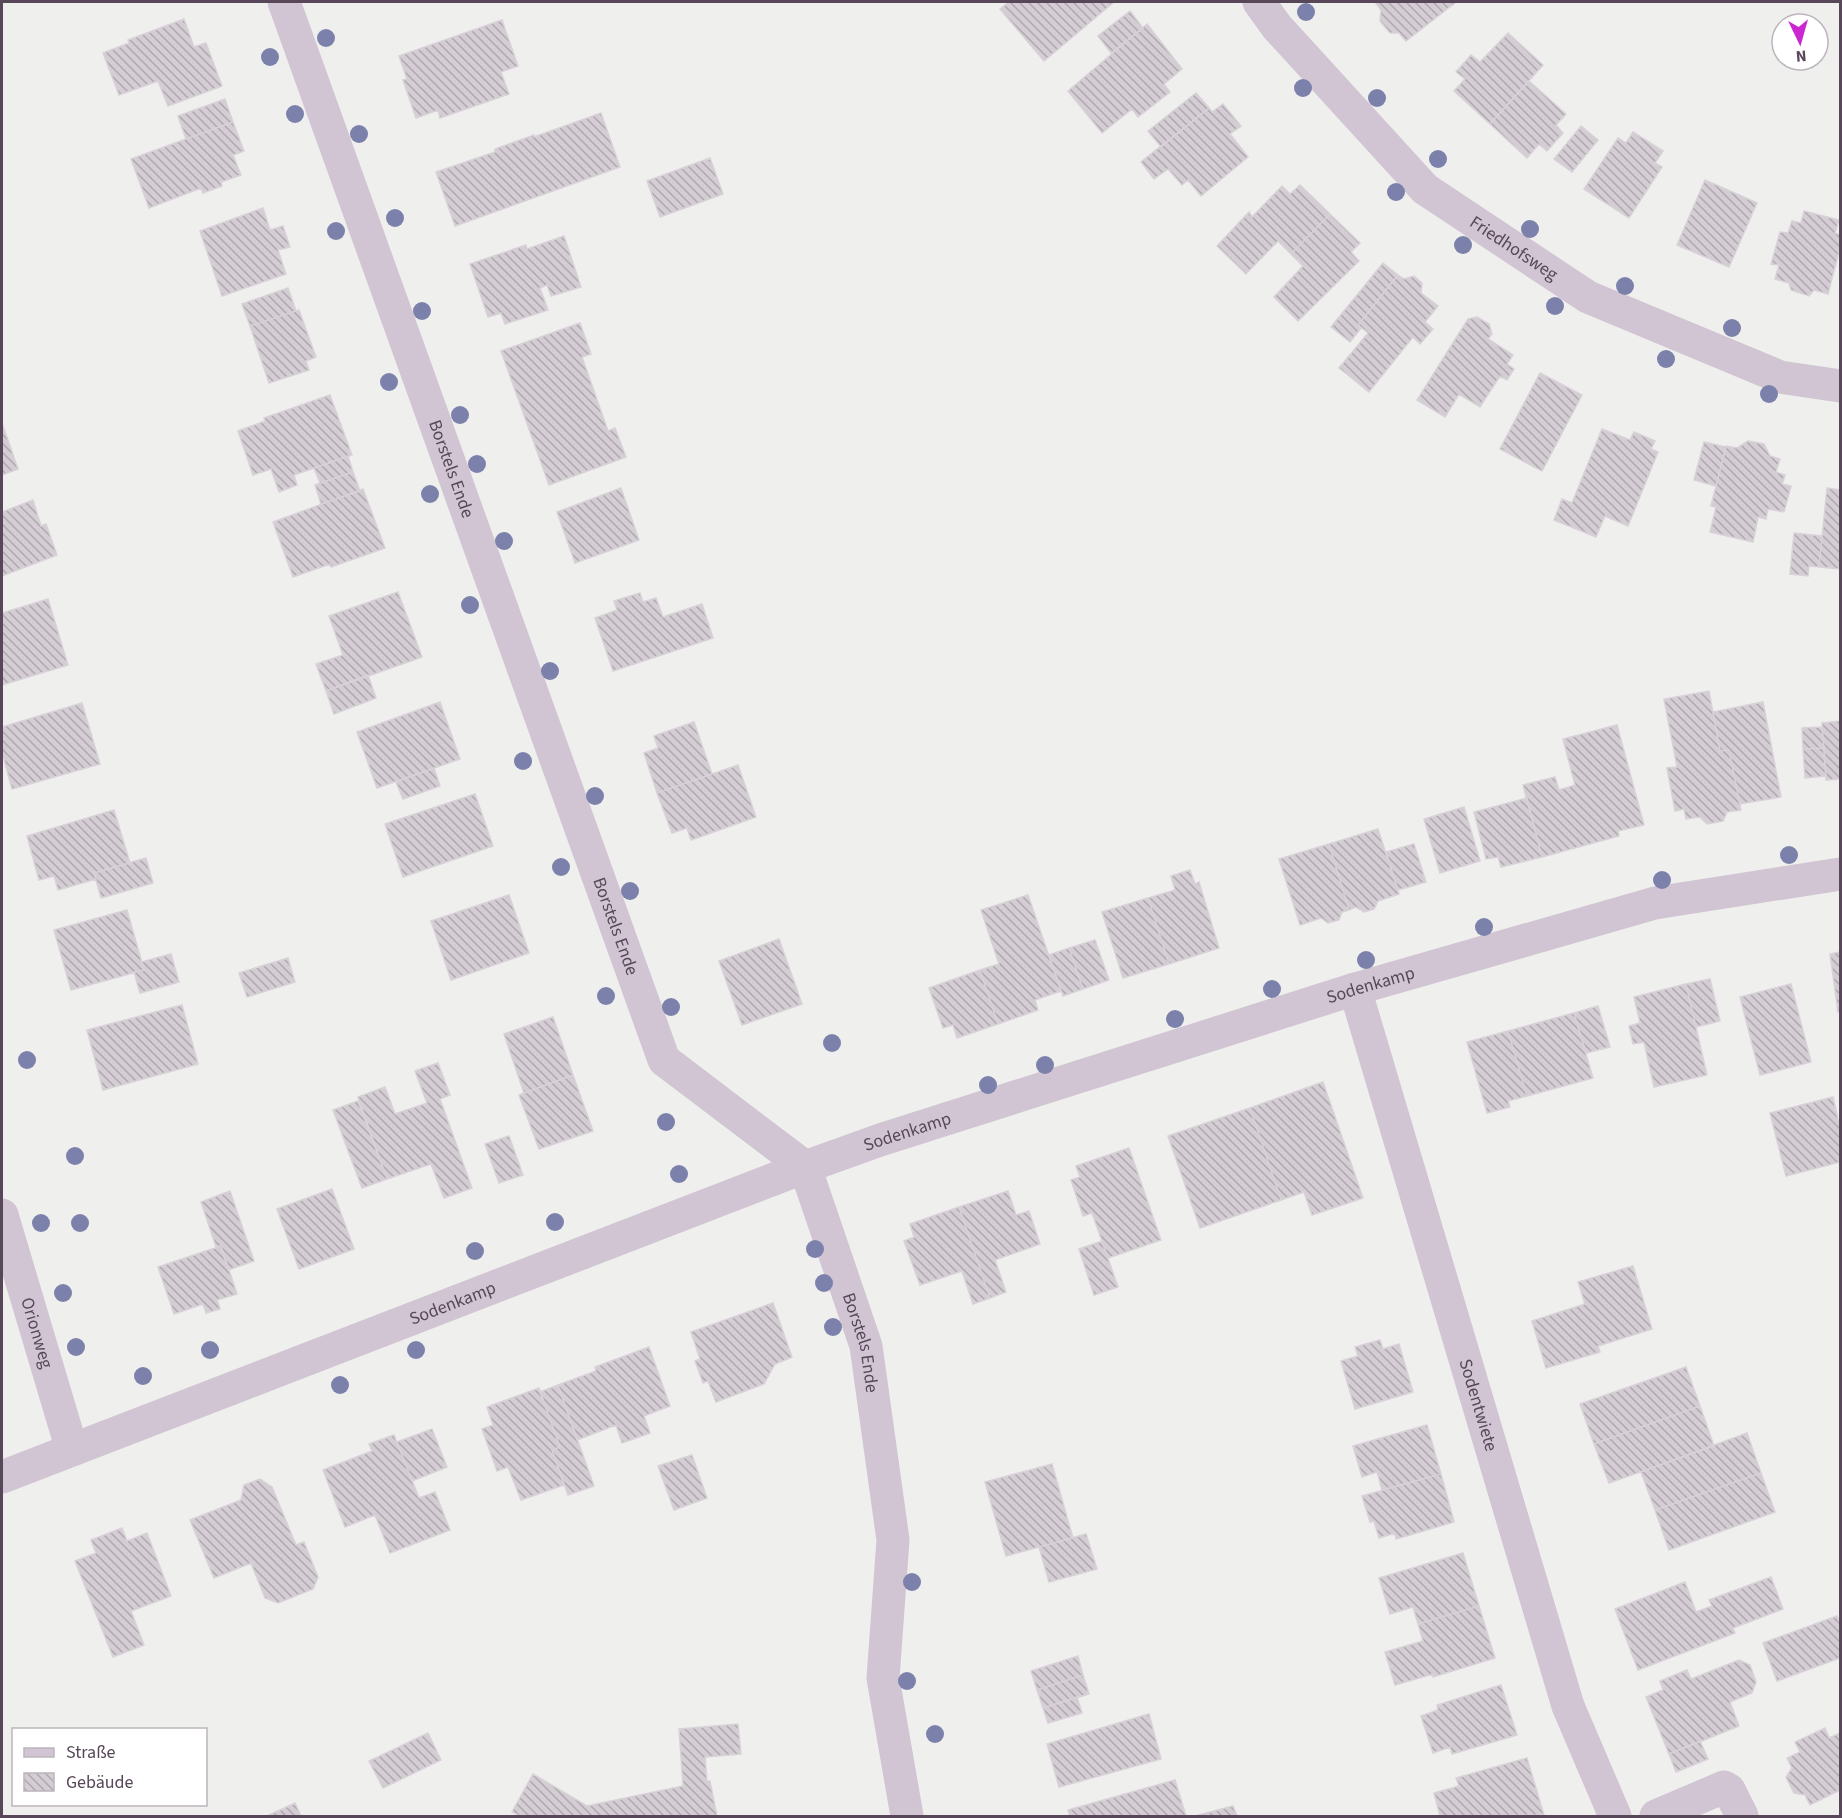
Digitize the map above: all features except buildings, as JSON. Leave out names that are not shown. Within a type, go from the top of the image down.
[{"type":"street","name":"Borstels Ende","points":[[284,2],[664,1060],[805,1167],[866,1346],[893,1539],[883,1678],[907,1816]]},
{"type":"street","name":"Friedhofsweg","points":[[1258,2],[1277,27],[1425,189],[1588,297],[1780,377],[1840,386]]},
{"type":"street","name":"Sodenkamp","points":[[2,1477],[880,1140],[1355,989],[1654,903],[1840,874]]},
{"type":"street","name":"Sodentwiete","points":[[1355,989],[1568,1706],[1614,1816]]},
{"type":"street","name":"Orionweg","points":[[2,1215],[72,1450]]},
{"type":"street","points":[[1656,1816],[1724,1787],[1729,1790],[1742,1816]]}]
